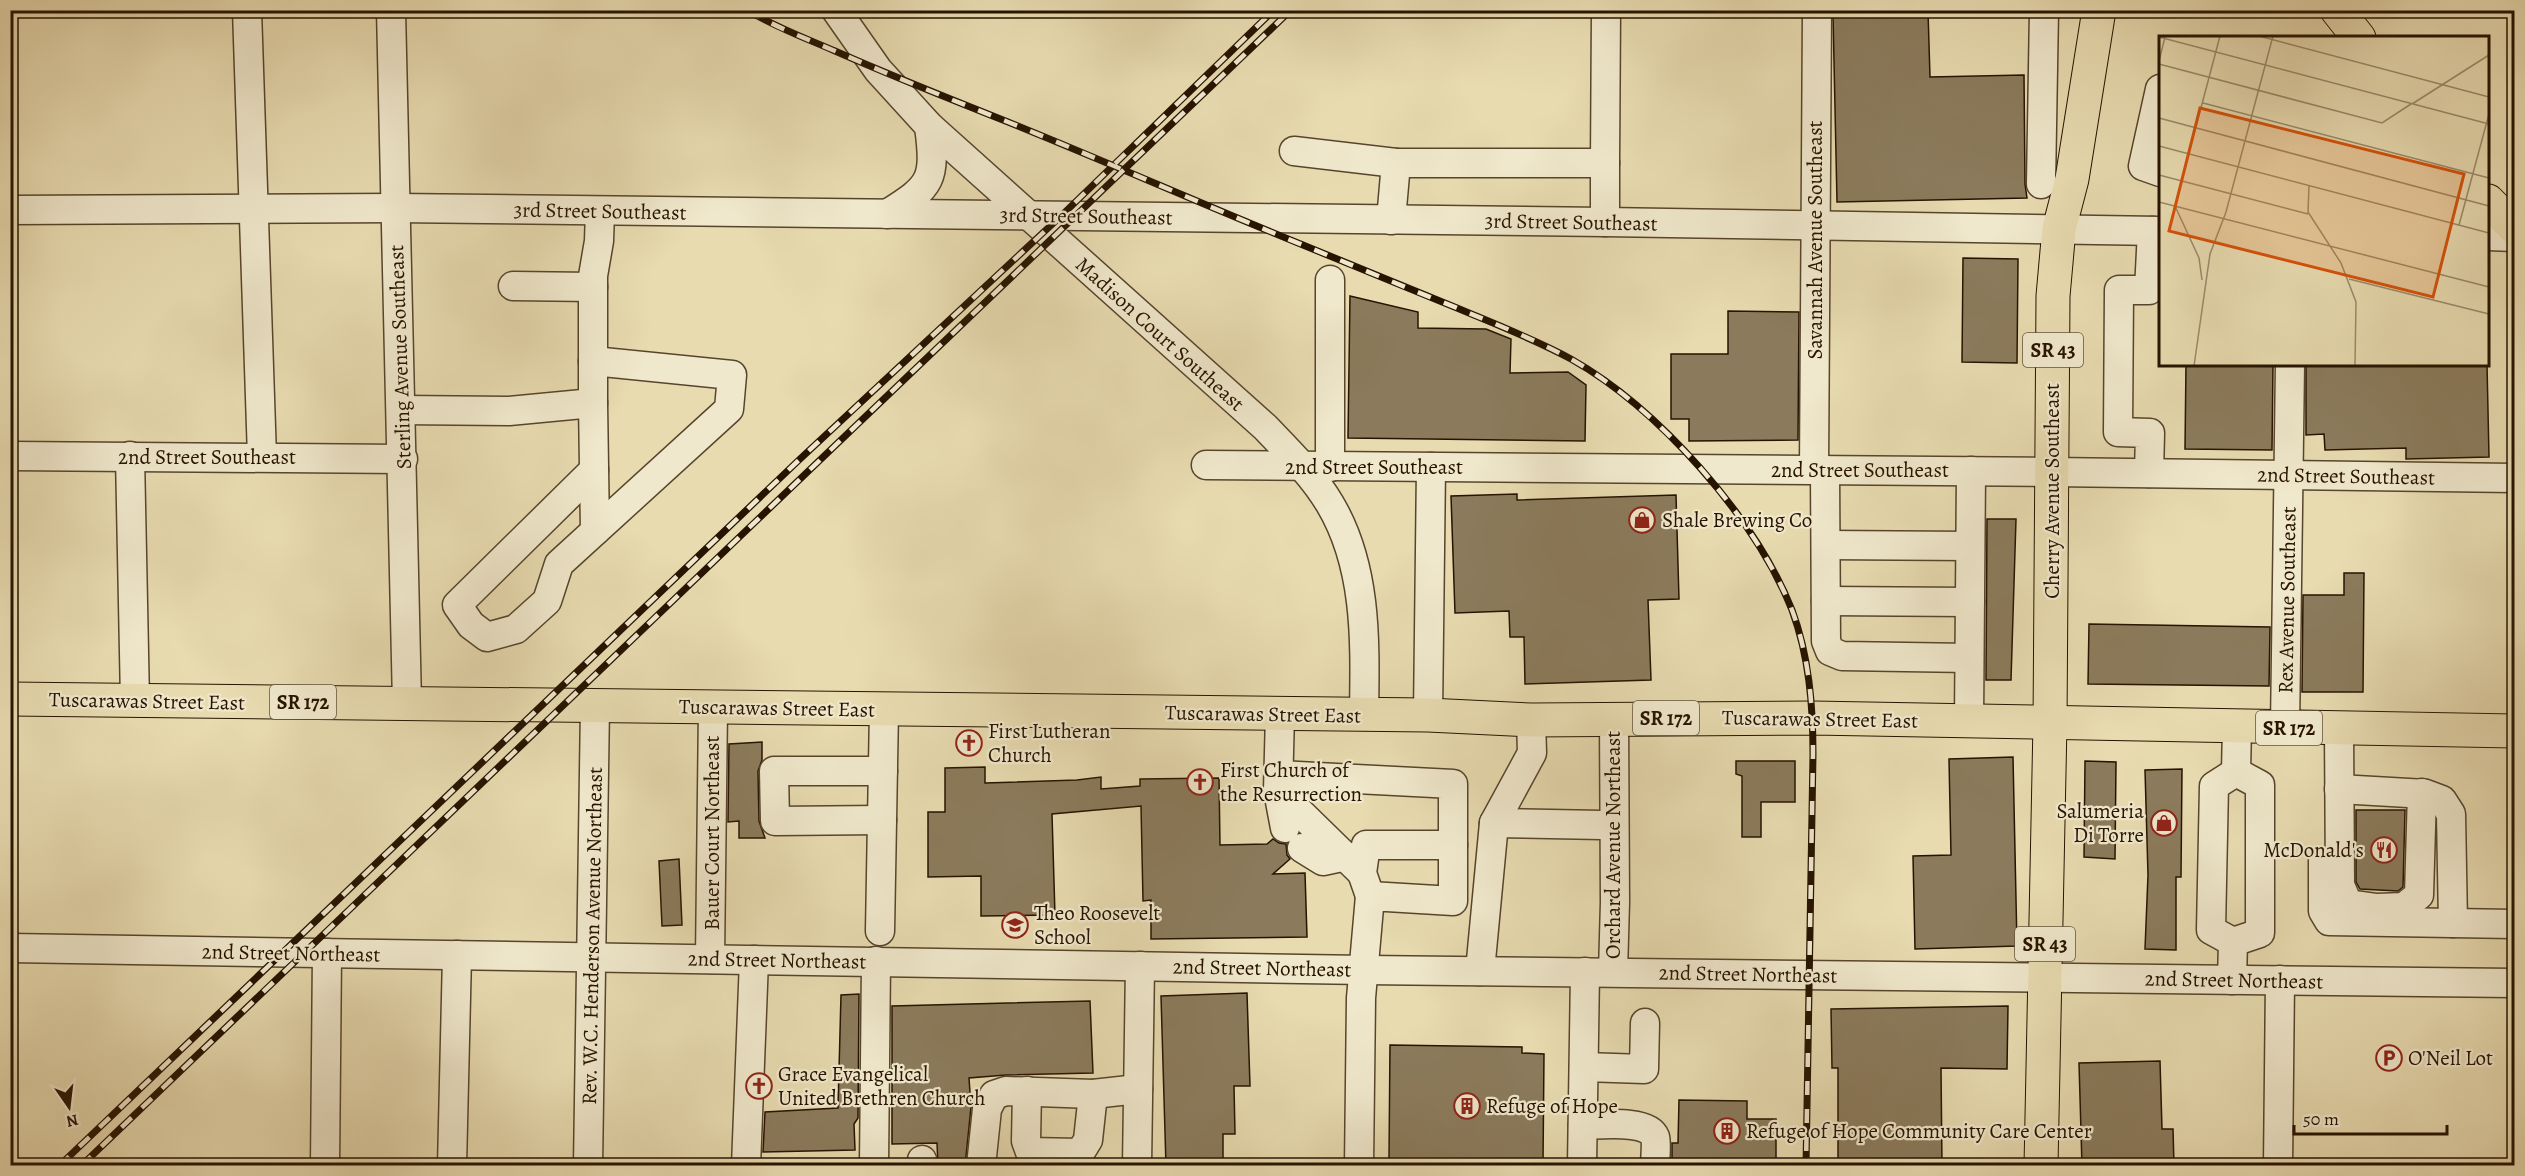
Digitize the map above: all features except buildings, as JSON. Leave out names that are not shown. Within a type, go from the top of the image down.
[{"type":"main road","name":"Cherry Avenue Southeast","points":[[2050,723],[2053,296],[2059,229],[2072,179],[2099,10]]},
{"type":"main road","points":[[2337,10],[2357,36]]},
{"type":"main road","points":[[2489,203],[2514,227]]},
{"type":"main road","name":"Tuscarawas Street East","points":[[10,699],[1428,715],[1531,720],[1813,718],[2514,731]]},
{"type":"main road","name":"SR 43","points":[[2041,1166],[2050,723]]},
{"type":"street","points":[[247,10],[262,457]]},
{"type":"street","name":"Sterling Avenue Southeast","points":[[391,10],[407,703]]},
{"type":"street","name":"Madison Court Southeast","points":[[836,10],[878,70],[929,126],[1265,427],[1316,466],[1330,504],[1344,531],[1353,560],[1364,619],[1364,716]]},
{"type":"street","points":[[1605,222],[1606,10]]},
{"type":"street","name":"Savannah Avenue Southeast","points":[[1817,10],[1815,225],[1820,470],[1826,545],[1826,641],[1830,651],[1835,655],[1969,658]]},
{"type":"street","points":[[2041,184],[2044,10]]},
{"type":"street","points":[[2159,94],[2143,166],[2159,172]]},
{"type":"street","points":[[887,214],[916,196],[929,180],[933,159],[929,126]]},
{"type":"street","points":[[1294,151],[1396,163],[1605,164]]},
{"type":"street","points":[[1391,220],[1396,163]]},
{"type":"street","name":"3rd Street Southeast","points":[[10,210],[395,208],[1605,222],[2156,231]]},
{"type":"street","points":[[594,531],[593,287],[600,211]]},
{"type":"street","points":[[2149,473],[2150,433],[2118,432],[2119,290],[2155,290],[2156,231]]},
{"type":"street","points":[[2489,236],[2514,237]]},
{"type":"street","points":[[1316,466],[1330,280]]},
{"type":"street","points":[[513,286],[593,287]]},
{"type":"street","points":[[593,361],[732,375],[729,409],[559,564],[547,601],[516,629],[487,637],[471,625],[457,605],[594,470]]},
{"type":"street","name":"Rex Avenue Southeast","points":[[2285,728],[2290,366]]},
{"type":"street","points":[[401,410],[509,411],[593,403]]},
{"type":"street","name":"2nd Street Southeast","points":[[10,456],[403,459]]},
{"type":"street","points":[[130,456],[135,701]]},
{"type":"street","name":"2nd Street Southeast","points":[[1206,465],[2514,478]]},
{"type":"street","points":[[1428,715],[1431,467]]},
{"type":"street","points":[[1969,722],[1971,471]]},
{"type":"street","points":[[1826,545],[1970,546]]},
{"type":"street","points":[[1826,601],[1970,602]]},
{"type":"street","name":"Rev. W.C. Henderson Avenue Northeast","points":[[588,1166],[595,706]]},
{"type":"street","name":"Bauer Court Northeast","points":[[710,959],[713,708]]},
{"type":"street","points":[[880,931],[884,710]]},
{"type":"street","points":[[1278,783],[1453,784],[1453,901],[1359,875],[1323,861],[1294,838],[1278,783],[1280,714]]},
{"type":"street","name":"Orchard Avenue Northeast","points":[[1582,1166],[1584,1067],[1599,972],[1615,902],[1614,718]]},
{"type":"street","points":[[1480,971],[1494,823],[1532,753],[1531,720]]},
{"type":"street","points":[[2236,772],[2237,727]]},
{"type":"street","points":[[2339,728],[2340,885],[2348,904],[2377,908],[2404,907],[2419,895],[2422,793]]},
{"type":"street","points":[[882,820],[775,821],[774,771],[883,771]]},
{"type":"street","points":[[2236,772],[2260,785],[2259,933],[2233,942],[2211,930],[2214,786],[2236,772]]},
{"type":"street","points":[[1278,783],[1359,875]]},
{"type":"street","points":[[2340,799],[2422,793],[2442,800],[2451,814],[2453,923]]},
{"type":"street","points":[[2340,799],[2323,824],[2323,911],[2329,921],[2514,924]]},
{"type":"street","points":[[1494,823],[1602,825]]},
{"type":"street","points":[[1359,1166],[1361,998],[1365,970],[1359,875],[1366,845],[1453,845]]},
{"type":"street","points":[[2232,980],[2233,942]]},
{"type":"street","name":"2nd Street Northeast","points":[[10,948],[1365,970],[2514,984]]},
{"type":"street","points":[[325,1166],[327,953]]},
{"type":"street","points":[[452,1166],[457,955]]},
{"type":"street","points":[[746,1166],[754,960]]},
{"type":"street","points":[[873,1166],[876,961]]},
{"type":"street","points":[[1137,1166],[1140,966]]},
{"type":"street","points":[[2278,1166],[2280,980]]},
{"type":"street","points":[[1584,1067],[1644,1069],[1645,1023]]},
{"type":"street","points":[[981,1166],[987,1110],[994,1095],[1006,1091],[1093,1094],[1138,1089]]},
{"type":"street","points":[[1027,1092],[1026,1141],[1030,1152],[1080,1153],[1088,1140],[1093,1094]]},
{"type":"street","points":[[1583,1125],[1637,1125],[1649,1130],[1655,1138],[1655,1166]]},
{"type":"railway","points":[[747,10],[779,27],[878,69],[1543,345],[1604,380],[1669,435],[1700,468],[1754,538],[1775,575],[1798,627],[1809,681],[1813,754],[1806,1166]]},
{"type":"railway","points":[[59,1166],[800,459],[1061,216],[1274,10]]},
{"type":"railway","points":[[81,1166],[1291,10]]},
{"type":"place","name":"Shale Brewing Co","points":[[1642,520]]},
{"type":"place","name":"First Lutheran Church","points":[[969,743]]},
{"type":"place","name":"First Church of the Resurrection","points":[[1200,782]]},
{"type":"place","name":"Salumeria Di Torre","points":[[2164,823]]},
{"type":"place","name":"McDonald's","points":[[2384,850]]},
{"type":"place","name":"Theo Roosevelt School","points":[[1015,925]]},
{"type":"place","name":"O'Neil Lot","points":[[2389,1058]]},
{"type":"place","name":"Grace Evangelical United Brethren Church","points":[[759,1086]]},
{"type":"place","name":"Refuge of Hope","points":[[1467,1106]]},
{"type":"place","name":"Refuge of Hope Community Care Center","points":[[1727,1131]]}]
